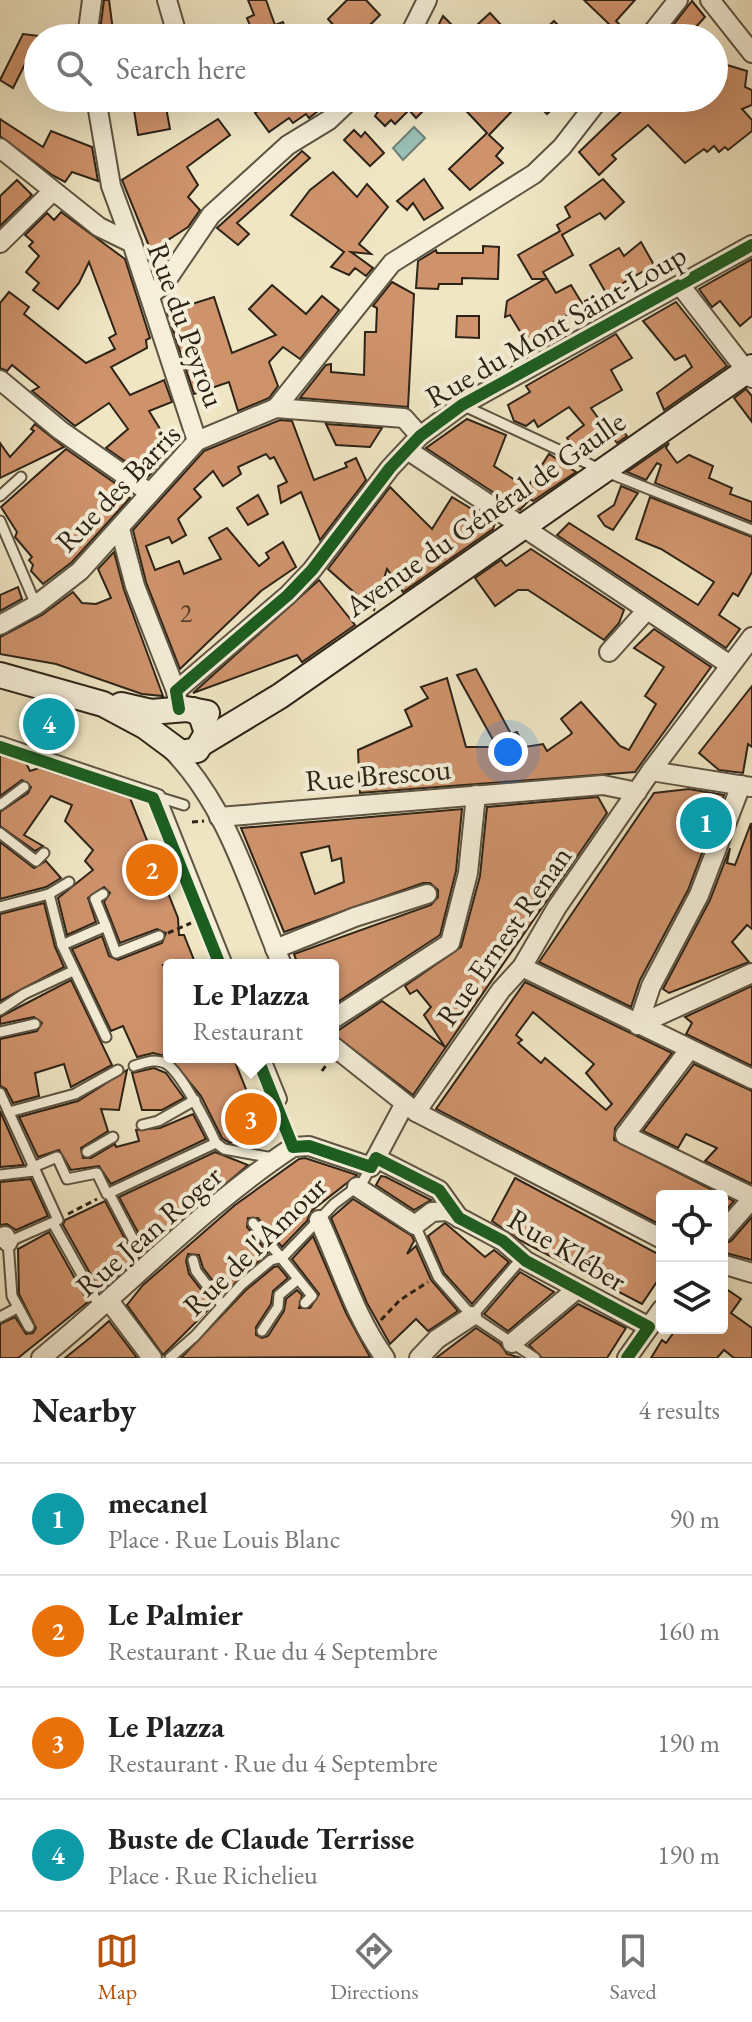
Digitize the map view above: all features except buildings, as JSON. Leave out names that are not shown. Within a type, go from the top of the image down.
[{"type":"main road","name":"Avenue du Général de Gaulle","points":[[204,743],[280,696],[750,372]]},
{"type":"main road","points":[[0,675],[103,704],[146,727],[170,748],[189,753],[204,743],[206,723],[181,705],[163,726],[170,748]]},
{"type":"main road","name":"Avenue du Général de Gaulle","points":[[103,704],[128,705],[151,712],[181,705],[219,715],[253,710]]},
{"type":"street","points":[[89,24],[92,0]]},
{"type":"street","points":[[167,0],[174,24]]},
{"type":"street","points":[[415,24],[427,0]]},
{"type":"street","points":[[659,24],[678,0]]},
{"type":"street","points":[[710,0],[752,53]]},
{"type":"street","points":[[98,112],[111,186],[132,243]]},
{"type":"street","points":[[150,295],[164,284],[211,215],[288,145],[337,112]]},
{"type":"street","points":[[276,408],[392,263],[534,174],[562,147],[589,112]]},
{"type":"street","name":"Rue du Peyrou","points":[[0,148],[99,227],[132,243],[197,441]]},
{"type":"street","points":[[0,243],[53,191]]},
{"type":"street","name":"Rue du Mont Saint-Loup","points":[[181,705],[296,587],[353,512],[415,443],[462,405],[752,245]]},
{"type":"street","points":[[680,285],[750,372]]},
{"type":"street","points":[[0,380],[60,430],[150,493]]},
{"type":"street","name":"Rue des Barris","points":[[0,625],[36,605],[80,571],[197,441],[276,408],[404,418],[415,443],[523,528],[730,665]]},
{"type":"street","points":[[120,529],[135,586],[181,705]]},
{"type":"street","points":[[609,652],[646,611]]},
{"type":"street","name":"Rue Ernest Renan","points":[[374,1163],[410,1109],[522,967],[557,907],[651,771],[752,637]]},
{"type":"street","points":[[204,743],[202,769],[216,810],[278,957],[355,917],[427,894]]},
{"type":"street","points":[[0,744],[158,797],[223,959]]},
{"type":"street","points":[[170,748],[193,772],[216,810]]},
{"type":"street","points":[[638,1025],[651,986],[699,895],[746,786],[651,771]]},
{"type":"street","name":"Rue Brescou","points":[[216,810],[603,785],[637,792]]},
{"type":"street","points":[[339,1015],[450,943],[468,873],[476,795]]},
{"type":"street","points":[[522,967],[752,1079]]},
{"type":"street","points":[[638,1025],[752,973]]},
{"type":"street","points":[[689,1050],[625,1135],[752,1198],[728,1226]]},
{"type":"street","points":[[339,1061],[410,1109],[656,1236]]},
{"type":"street","points":[[264,1063],[279,1099],[275,1100]]},
{"type":"street","name":"Rue Jean Roger","points":[[41,1358],[106,1305],[139,1270],[293,1147],[309,1146],[374,1163]]},
{"type":"street","points":[[374,1163],[439,1190],[459,1218]]},
{"type":"street","points":[[357,1187],[415,1225]]},
{"type":"street","name":"Rue Kléber","points":[[415,1225],[439,1209],[503,1241],[522,1258],[649,1327]]},
{"type":"street","points":[[319,1220],[336,1257],[349,1300],[385,1358]]},
{"type":"street","points":[[728,1266],[752,1273]]},
{"type":"street","points":[[512,1343],[577,1289]]},
{"type":"street","points":[[106,1305],[152,1358]]},
{"type":"street","points":[[419,1358],[437,1339],[472,1316]]},
{"type":"street","points":[[630,1356],[656,1317]]},
{"type":"lane","points":[[462,405],[604,471],[752,530]]},
{"type":"lane","points":[[0,496],[21,477]]},
{"type":"lane","points":[[0,521],[24,585],[36,605]]},
{"type":"lane","points":[[0,805],[24,787]]},
{"type":"lane","points":[[158,797],[184,805]]},
{"type":"lane","points":[[0,833],[36,861],[44,853]]},
{"type":"lane","points":[[0,907],[49,894],[69,882]]},
{"type":"lane","points":[[49,894],[62,945],[106,1037]]},
{"type":"lane","points":[[103,894],[95,899],[116,953],[159,936]]},
{"type":"lane","points":[[62,945],[106,926]]},
{"type":"lane","points":[[0,1010],[24,994],[73,971]]},
{"type":"lane","points":[[0,1032],[35,1024]]},
{"type":"lane","points":[[134,1066],[163,1062]]},
{"type":"lane","points":[[164,1063],[195,1100],[216,1143],[224,1149],[277,1159]]},
{"type":"lane","points":[[9,1112],[75,1094],[118,1070]]},
{"type":"lane","points":[[0,1093],[55,1222],[106,1305]]},
{"type":"lane","points":[[142,1125],[158,1121],[195,1100]]},
{"type":"lane","points":[[87,1152],[113,1137]]},
{"type":"lane","points":[[108,1193],[216,1143]]},
{"type":"lane","points":[[0,1175],[32,1169],[57,1157],[67,1179],[97,1173],[133,1239]]},
{"type":"lane","name":"Rue de l'Amour","points":[[170,1358],[183,1354],[222,1305],[271,1260],[281,1258],[357,1187],[374,1163]]},
{"type":"lane","points":[[29,1327],[17,1308],[10,1285],[3,1236],[55,1222]]},
{"type":"lane","points":[[253,1223],[312,1296],[305,1303]]},
{"type":"lane","points":[[415,1225],[438,1277],[472,1316],[535,1358]]},
{"type":"lane","points":[[472,1316],[522,1258]]},
{"type":"lane","points":[[193,1260],[196,1271],[222,1305]]},
{"type":"lane","points":[[262,1331],[278,1307],[279,1295],[297,1280]]},
{"type":"lane","points":[[0,1317],[17,1308]]},
{"type":"path","points":[[197,908],[207,931]]},
{"type":"path","points":[[322,1071],[326,1063]]},
{"type":"path","points":[[72,1212],[108,1193]]},
{"type":"path","points":[[382,1319],[400,1300],[438,1277]]},
{"type":"water","points":[[414,127],[425,138],[403,160],[393,148]]},
{"type":"cycle path","points":[[179,709],[176,691],[288,595],[312,570],[390,468],[420,436],[462,405],[752,245]]},
{"type":"cycle path","points":[[0,747],[153,798],[218,959]]},
{"type":"cycle path","points":[[259,1063],[293,1147],[309,1146],[371,1167],[376,1158],[439,1190],[459,1218],[503,1241],[526,1261],[649,1327],[627,1358]]},
{"type":"place","name":"Buste de Claude Terrisse","points":[[49,724]]},
{"type":"place","name":"mecanel","points":[[706,823]]},
{"type":"place","name":"Le Palmier","points":[[152,870]]},
{"type":"place","name":"Le Plazza","points":[[251,1119]]}]
